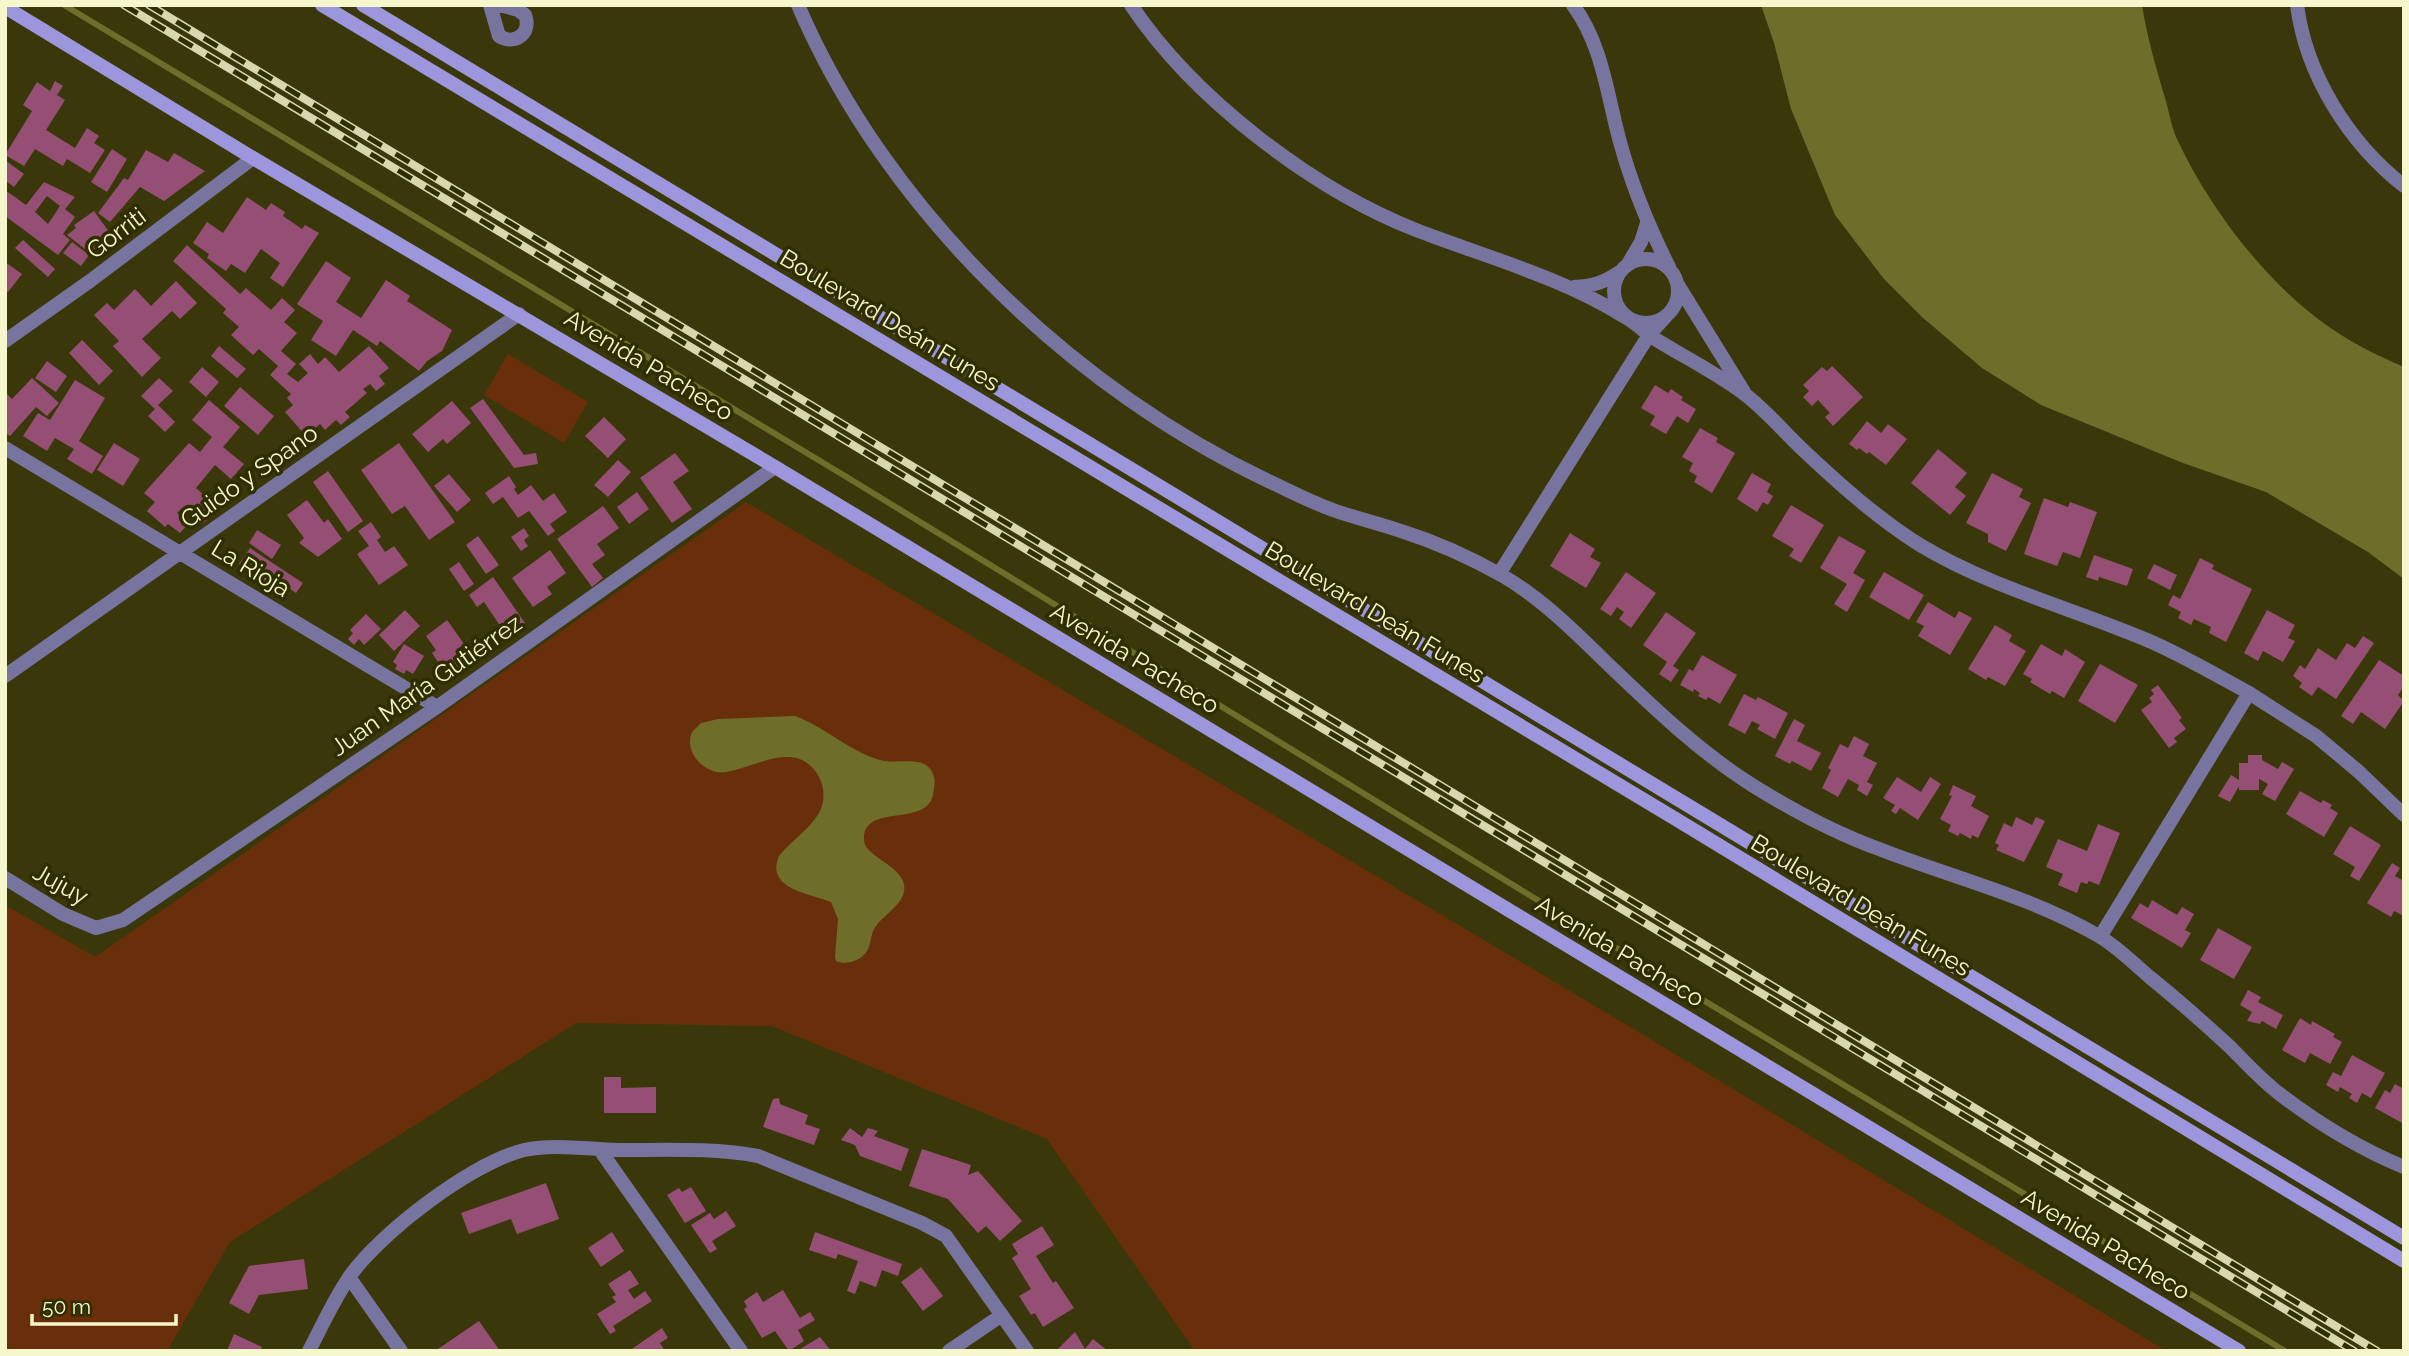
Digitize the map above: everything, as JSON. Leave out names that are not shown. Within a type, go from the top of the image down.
[{"type":"main road","name":"Boulevard Deán Funes","points":[[322,5],[1679,821],[2404,1261]]},
{"type":"main road","name":"Boulevard Deán Funes","points":[[363,5],[2404,1238]]},
{"type":"main road","name":"Avenida Pacheco","points":[[5,7],[253,158],[775,467],[2239,1351]]},
{"type":"street","points":[[490,5],[499,36],[508,40],[523,35],[527,26],[525,15],[500,5]]},
{"type":"street","points":[[798,5],[838,86],[889,164],[929,216],[983,276],[1040,331],[1090,372],[1159,420],[1272,483],[1332,510],[1436,544],[1499,574],[1549,609],[1707,754],[1799,813],[1873,847],[2037,906],[2100,937],[2195,1014],[2278,1093],[2331,1130],[2404,1167]]},
{"type":"street","points":[[1130,5],[1168,53],[1206,92],[1294,165],[1411,228],[1572,287],[1628,318],[1647,323],[1666,316]]},
{"type":"street","points":[[1573,5],[1594,44],[1605,75],[1623,152],[1647,223],[1678,285],[1745,393]]},
{"type":"street","points":[[2297,5],[2305,43],[2337,111],[2365,150],[2404,186]]},
{"type":"street","name":"Gorriti","points":[[5,341],[90,281],[253,158]]},
{"type":"street","points":[[1647,223],[1641,242],[1623,268],[1613,293],[1620,311],[1649,335],[1745,393],[1829,475],[1880,517],[1917,543],[1963,569],[2153,643],[2249,693],[2316,736],[2404,815]]},
{"type":"street","points":[[1572,287],[1605,282],[1638,259],[1649,258],[1669,267]]},
{"type":"street","points":[[1499,574],[1649,335],[1676,302],[1678,285]]},
{"type":"street","name":"Guido y Spano","points":[[5,676],[519,314]]},
{"type":"street","name":"La Rioja","points":[[5,448],[437,707]]},
{"type":"street","name":"Juan María Gutiérrez","points":[[96,928],[123,920],[437,707],[775,467]]},
{"type":"street","points":[[2100,937],[2249,693]]},
{"type":"street","name":"Jujuy","points":[[5,878],[63,914],[96,928]]},
{"type":"street","points":[[309,1351],[349,1277],[370,1252],[402,1223],[443,1192],[493,1163],[525,1150],[557,1148],[734,1152],[758,1156],[922,1223],[946,1236],[1027,1351]]},
{"type":"street","points":[[600,1150],[741,1351]]},
{"type":"street","points":[[349,1277],[401,1351]]},
{"type":"street","points":[[949,1351],[1002,1315]]},
{"type":"shaded area","points":[[1761,5],[2142,5],[2175,134],[2205,191],[2241,242],[2283,289],[2329,327],[2375,354],[2404,367],[2404,579],[2368,552],[2266,492],[2183,463],[2041,405],[1982,368],[1922,317],[1884,279],[1835,215],[1791,109]]},
{"type":"shaded area","points":[[508,354],[588,402],[564,443],[484,395]]},
{"type":"shaded area","points":[[746,502],[1627,1025],[2166,1351],[1195,1351],[1047,1139],[772,1026],[576,1023],[230,1242],[167,1351],[5,1351],[5,905],[95,957]]},
{"type":"shaded area","points":[[795,716],[869,756],[880,760],[924,764],[934,777],[933,795],[928,805],[919,811],[873,822],[866,829],[865,845],[894,869],[903,881],[904,888],[899,901],[874,929],[866,953],[850,962],[836,961],[838,919],[831,902],[784,883],[778,876],[776,867],[779,856],[819,813],[824,795],[819,777],[800,759],[789,757],[719,772],[704,767],[691,748],[692,732],[701,723],[718,719]]},
{"type":"building","points":[[55,81],[63,86],[57,95],[65,100],[46,130],[75,148],[87,128],[99,136],[94,143],[105,150],[90,173],[67,159],[63,166],[35,149],[24,166],[5,155],[32,111],[23,105],[37,82],[50,91]]},
{"type":"building","points":[[112,149],[127,159],[107,192],[91,182]]},
{"type":"building","points":[[146,150],[168,162],[174,153],[205,171],[164,201],[140,187],[110,222],[98,213],[124,178],[128,180]]},
{"type":"building","points":[[5,160],[24,174],[14,187],[5,180]]},
{"type":"building","points":[[44,182],[75,197],[65,209],[75,217],[63,234],[70,240],[58,255],[5,216],[5,190],[26,205]],"holes":[[[47,196],[60,206],[48,224],[35,212]]]},
{"type":"building","points":[[247,197],[266,210],[271,203],[285,212],[283,216],[302,229],[305,225],[319,233],[283,287],[270,278],[280,263],[261,249],[245,273],[231,264],[226,271],[207,258],[209,254],[193,243],[207,222],[223,233]]},
{"type":"building","points":[[94,211],[112,236],[90,253],[67,235],[76,228],[74,225]]},
{"type":"building","points":[[23,240],[55,269],[48,277],[15,248]]},
{"type":"building","points":[[72,242],[89,255],[81,266],[63,253]]},
{"type":"building","points":[[187,245],[240,294],[246,288],[271,310],[282,298],[295,310],[284,322],[297,333],[281,351],[296,364],[287,374],[298,382],[308,373],[299,364],[310,354],[318,364],[325,357],[339,372],[369,346],[389,368],[379,376],[385,384],[376,391],[370,384],[363,389],[367,393],[345,412],[350,417],[341,425],[336,420],[325,430],[320,424],[306,436],[285,412],[293,405],[287,398],[291,394],[270,375],[278,366],[259,349],[253,355],[231,335],[239,327],[223,313],[226,309],[173,261]]},
{"type":"building","points":[[326,261],[351,278],[336,302],[361,318],[386,280],[410,296],[407,301],[452,330],[442,351],[427,361],[419,371],[380,341],[377,346],[353,330],[336,356],[311,340],[323,321],[297,304]]},
{"type":"building","points":[[5,262],[22,274],[8,292],[5,290]]},
{"type":"building","points":[[176,281],[197,303],[180,319],[172,311],[142,339],[161,358],[142,377],[113,346],[119,341],[94,315],[107,303],[114,310],[135,289],[151,306]]},
{"type":"building","points":[[82,340],[113,371],[99,385],[69,353]]},
{"type":"building","points":[[219,346],[246,369],[237,378],[211,356]]},
{"type":"building","points":[[47,361],[67,376],[56,392],[35,378]]},
{"type":"building","points":[[1832,366],[1863,397],[1833,426],[1825,417],[1830,413],[1818,400],[1812,406],[1803,397],[1809,391],[1803,385],[1822,367],[1827,371]]},
{"type":"building","points":[[202,367],[219,382],[206,397],[189,382]]},
{"type":"building","points":[[32,378],[59,403],[47,416],[36,407],[10,436],[5,433],[5,392],[12,399]]},
{"type":"building","points":[[159,378],[173,391],[158,405],[175,422],[165,432],[148,416],[155,409],[141,396]]},
{"type":"building","points":[[75,380],[105,398],[79,441],[103,456],[92,474],[67,459],[74,449],[55,438],[47,451],[23,436],[38,413],[50,420]]},
{"type":"building","points":[[1655,385],[1668,393],[1671,389],[1683,397],[1681,400],[1696,409],[1688,423],[1677,416],[1666,434],[1650,425],[1655,416],[1641,408]]},
{"type":"building","points":[[240,387],[274,416],[258,435],[224,406]]},
{"type":"building","points":[[483,399],[524,455],[536,453],[538,464],[514,468],[470,408]]},
{"type":"building","points":[[209,400],[240,427],[223,447],[244,464],[231,479],[215,465],[196,488],[216,506],[207,511],[211,517],[202,524],[197,517],[194,518],[182,508],[177,513],[189,523],[180,533],[168,524],[165,527],[147,511],[155,502],[144,493],[189,443],[200,452],[212,437],[192,420]]},
{"type":"building","points":[[452,401],[471,423],[447,444],[443,439],[428,452],[412,434]]},
{"type":"building","points":[[604,417],[626,439],[608,458],[585,436]]},
{"type":"building","points":[[1867,421],[1881,433],[1888,424],[1907,439],[1886,465],[1869,452],[1867,454],[1859,448],[1857,450],[1849,444]]},
{"type":"building","points":[[1700,428],[1718,438],[1716,442],[1735,453],[1712,493],[1694,482],[1697,476],[1689,471],[1693,463],[1682,457]]},
{"type":"building","points":[[114,443],[140,459],[123,486],[97,470]]},
{"type":"building","points":[[399,443],[455,522],[429,540],[405,506],[392,514],[361,470]]},
{"type":"building","points":[[1938,449],[1967,473],[1955,487],[1966,496],[1950,515],[1911,483]]},
{"type":"building","points":[[675,453],[689,471],[673,482],[692,509],[672,523],[640,478]]},
{"type":"building","points":[[618,460],[631,472],[608,497],[594,485]]},
{"type":"building","points":[[328,471],[363,521],[348,532],[313,482]]},
{"type":"building","points":[[1752,473],[1771,484],[1767,492],[1773,496],[1768,505],[1763,502],[1757,512],[1737,499]]},
{"type":"building","points":[[1992,473],[2023,489],[2019,497],[2031,503],[2006,551],[1988,542],[1988,534],[1966,523]]},
{"type":"building","points":[[449,474],[471,500],[457,512],[434,486]]},
{"type":"building","points":[[509,476],[518,495],[531,485],[543,501],[554,493],[567,512],[550,524],[555,531],[548,536],[529,511],[518,518],[503,497],[493,504],[485,493]]},
{"type":"building","points":[[637,492],[649,509],[629,524],[617,507]]},
{"type":"building","points":[[2044,498],[2068,507],[2070,502],[2097,512],[2080,558],[2063,552],[2057,566],[2024,554]]},
{"type":"building","points":[[307,500],[324,523],[328,519],[342,539],[318,557],[299,543],[304,538],[287,515]]},
{"type":"building","points":[[1791,505],[1824,525],[1801,563],[1789,556],[1794,549],[1772,536]]},
{"type":"building","points":[[603,506],[619,528],[597,544],[605,555],[592,564],[603,578],[592,587],[557,539]]},
{"type":"building","points":[[371,522],[381,537],[377,540],[385,552],[394,546],[408,565],[379,585],[357,554],[369,546],[358,531]]},
{"type":"building","points":[[524,528],[529,536],[524,540],[528,546],[521,551],[511,537]]},
{"type":"building","points":[[257,530],[281,545],[272,559],[249,543]]},
{"type":"building","points":[[1570,533],[1595,549],[1590,557],[1601,563],[1586,588],[1550,566]]},
{"type":"building","points":[[478,536],[499,565],[486,574],[466,545]]},
{"type":"building","points":[[1839,536],[1866,551],[1853,573],[1865,580],[1847,612],[1834,604],[1847,584],[1820,568]]},
{"type":"building","points":[[250,548],[303,583],[296,593],[279,581],[271,592],[252,579],[255,575],[239,564]]},
{"type":"building","points":[[550,550],[566,573],[547,587],[552,594],[533,607],[512,578]]},
{"type":"building","points":[[2094,555],[2133,569],[2127,586],[2099,577],[2098,581],[2086,577]]},
{"type":"building","points":[[2200,558],[2214,565],[2212,569],[2252,589],[2226,642],[2209,633],[2211,627],[2194,619],[2191,625],[2178,618],[2181,612],[2168,605],[2173,595],[2180,599]]},
{"type":"building","points":[[459,562],[474,584],[464,591],[449,569]]},
{"type":"building","points":[[2154,564],[2177,575],[2170,590],[2147,578]]},
{"type":"building","points":[[1626,572],[1656,593],[1631,628],[1619,619],[1624,612],[1617,607],[1611,616],[1600,609]]},
{"type":"building","points":[[1884,572],[1924,595],[1909,620],[1869,597]]},
{"type":"building","points":[[493,577],[525,623],[507,636],[484,602],[477,607],[469,595]]},
{"type":"building","points":[[1928,602],[1955,618],[1959,611],[1972,618],[1950,655],[1918,636],[1924,626],[1916,622]]},
{"type":"building","points":[[405,610],[420,626],[394,651],[379,635]]},
{"type":"building","points":[[2267,610],[2295,625],[2288,638],[2295,641],[2283,662],[2263,651],[2258,661],[2244,653]]},
{"type":"building","points":[[1666,612],[1696,633],[1673,666],[1679,670],[1671,682],[1659,674],[1667,662],[1643,645]]},
{"type":"building","points":[[366,614],[381,629],[364,645],[359,639],[354,645],[348,639],[353,633],[350,630]]},
{"type":"building","points":[[447,620],[474,658],[452,673],[449,668],[444,671],[432,653],[436,650],[426,636]]},
{"type":"building","points":[[1995,625],[2012,635],[2009,641],[2026,651],[2005,686],[1988,677],[1986,680],[1968,669]]},
{"type":"building","points":[[2363,636],[2374,643],[2336,699],[2318,687],[2312,696],[2299,687],[2302,683],[2293,676],[2300,665],[2305,669],[2318,648],[2336,660],[2347,643],[2355,648]]},
{"type":"building","points":[[404,644],[424,656],[413,674],[406,670],[404,674],[395,669],[397,665],[393,662]]},
{"type":"building","points":[[2041,644],[2062,656],[2065,649],[2085,662],[2064,698],[2052,691],[2050,694],[2030,682],[2032,679],[2023,674]]},
{"type":"building","points":[[1702,655],[1737,675],[1720,704],[1708,697],[1706,700],[1698,696],[1700,693],[1694,689],[1693,692],[1680,685],[1689,669],[1693,671]]},
{"type":"building","points":[[2379,660],[2404,676],[2404,686],[2398,695],[2404,701],[2385,729],[2361,712],[2353,724],[2341,716]]},
{"type":"building","points":[[2100,664],[2138,685],[2115,723],[2078,701]]},
{"type":"building","points":[[2158,685],[2182,718],[2179,720],[2186,729],[2174,738],[2177,742],[2169,748],[2141,710],[2152,702],[2149,698],[2154,694],[2151,690]]},
{"type":"building","points":[[1744,694],[1756,700],[1758,697],[1788,713],[1775,739],[1757,729],[1760,725],[1752,721],[1745,734],[1728,725]]},
{"type":"building","points":[[1794,719],[1805,725],[1797,741],[1821,753],[1811,771],[1775,756]]},
{"type":"building","points":[[1854,736],[1869,744],[1863,756],[1877,763],[1867,782],[1873,785],[1867,796],[1857,790],[1859,785],[1848,779],[1838,797],[1822,788],[1840,744],[1848,748]]},
{"type":"building","points":[[2248,755],[2262,755],[2262,760],[2278,769],[2282,762],[2294,769],[2275,801],[2262,794],[2268,784],[2259,779],[2259,790],[2239,790],[2239,786],[2230,802],[2218,796],[2231,775],[2239,780],[2239,763],[2248,763]]},
{"type":"building","points":[[1897,777],[1921,792],[1930,777],[1941,784],[1918,820],[1900,808],[1896,814],[1891,811],[1895,805],[1883,798]]},
{"type":"building","points":[[1953,785],[1976,796],[1971,806],[1989,816],[1978,838],[1972,835],[1971,839],[1960,833],[1958,836],[1948,831],[1951,825],[1940,819],[1952,796],[1949,795]]},
{"type":"building","points":[[2300,791],[2321,803],[2323,800],[2332,805],[2330,808],[2338,813],[2324,837],[2286,814]]},
{"type":"building","points":[[2016,817],[2032,825],[2036,817],[2045,821],[2024,862],[1996,850],[1999,845],[1995,843],[2004,823],[2012,827]]},
{"type":"building","points":[[2098,824],[2120,833],[2099,885],[2089,881],[2087,884],[2081,882],[2077,893],[2058,885],[2063,874],[2046,867],[2058,839],[2087,851]]},
{"type":"building","points":[[2350,826],[2381,845],[2359,881],[2350,876],[2355,867],[2333,854]]},
{"type":"building","points":[[2392,863],[2400,868],[2395,876],[2404,881],[2404,916],[2394,911],[2391,917],[2367,903]]},
{"type":"building","points":[[2152,900],[2177,915],[2182,907],[2194,914],[2185,930],[2191,933],[2182,948],[2131,918],[2140,903],[2148,908]]},
{"type":"building","points":[[2218,928],[2252,947],[2234,979],[2200,960]]},
{"type":"building","points":[[2248,990],[2261,997],[2258,1002],[2283,1015],[2276,1029],[2262,1021],[2260,1024],[2247,1021],[2252,1012],[2240,1005]]},
{"type":"building","points":[[2300,1018],[2311,1025],[2312,1021],[2335,1034],[2333,1037],[2342,1042],[2330,1064],[2310,1053],[2305,1063],[2282,1050]]},
{"type":"building","points":[[2352,1055],[2385,1073],[2371,1098],[2362,1093],[2357,1103],[2349,1098],[2352,1094],[2340,1087],[2338,1092],[2326,1085],[2333,1072],[2341,1076]]},
{"type":"building","points":[[604,1077],[621,1077],[621,1088],[656,1087],[656,1113],[604,1113]]},
{"type":"building","points":[[2395,1084],[2404,1089],[2404,1124],[2375,1108],[2385,1090],[2390,1093]]},
{"type":"building","points":[[779,1098],[780,1104],[808,1115],[805,1124],[820,1129],[814,1145],[763,1127],[773,1099]]},
{"type":"building","points":[[850,1128],[862,1137],[868,1128],[878,1131],[874,1136],[909,1149],[901,1171],[860,1156],[855,1145],[841,1140]]},
{"type":"building","points":[[922,1149],[971,1165],[968,1175],[978,1171],[1022,1221],[1000,1241],[986,1226],[978,1233],[948,1199],[909,1186]]},
{"type":"building","points":[[546,1183],[559,1219],[517,1234],[511,1219],[469,1234],[461,1213]]},
{"type":"building","points":[[691,1187],[706,1211],[685,1223],[667,1195],[679,1188],[682,1192]]},
{"type":"building","points":[[726,1211],[736,1226],[712,1241],[717,1249],[710,1253],[691,1225],[710,1213],[714,1219]]},
{"type":"building","points":[[1042,1226],[1054,1245],[1036,1256],[1053,1283],[1056,1281],[1074,1308],[1043,1327],[1035,1313],[1031,1315],[1019,1296],[1031,1289],[1012,1258],[1018,1254],[1012,1244]]},
{"type":"building","points":[[612,1232],[624,1251],[601,1267],[588,1248]]},
{"type":"building","points":[[815,1232],[902,1264],[898,1276],[882,1270],[876,1287],[860,1281],[855,1294],[847,1291],[858,1261],[838,1254],[836,1259],[809,1250]]},
{"type":"building","points":[[304,1259],[308,1289],[259,1295],[249,1314],[229,1303],[249,1266]]},
{"type":"building","points":[[921,1267],[943,1296],[923,1311],[901,1282]]},
{"type":"building","points":[[630,1270],[639,1284],[628,1290],[634,1299],[645,1291],[652,1301],[613,1326],[616,1331],[610,1334],[597,1314],[616,1302],[612,1297],[616,1295],[608,1284]]},
{"type":"building","points":[[783,1290],[800,1318],[810,1312],[815,1320],[798,1330],[804,1341],[789,1351],[775,1331],[762,1338],[744,1309],[747,1307],[744,1301],[757,1292],[763,1302]]},
{"type":"building","points":[[479,1321],[500,1351],[435,1351]]},
{"type":"building","points":[[662,1328],[668,1338],[660,1343],[665,1351],[629,1351]]},
{"type":"building","points":[[1075,1332],[1085,1349],[1093,1339],[1108,1351],[1056,1351]]},
{"type":"building","points":[[234,1334],[262,1347],[260,1351],[227,1351]]},
{"type":"building","points":[[820,1337],[831,1351],[797,1351]]},
{"type":"waterway","points":[[64,5],[2285,1351]]},
{"type":"railway","points":[[124,5],[2354,1351]]},
{"type":"railway","points":[[149,5],[2377,1351]]}]
